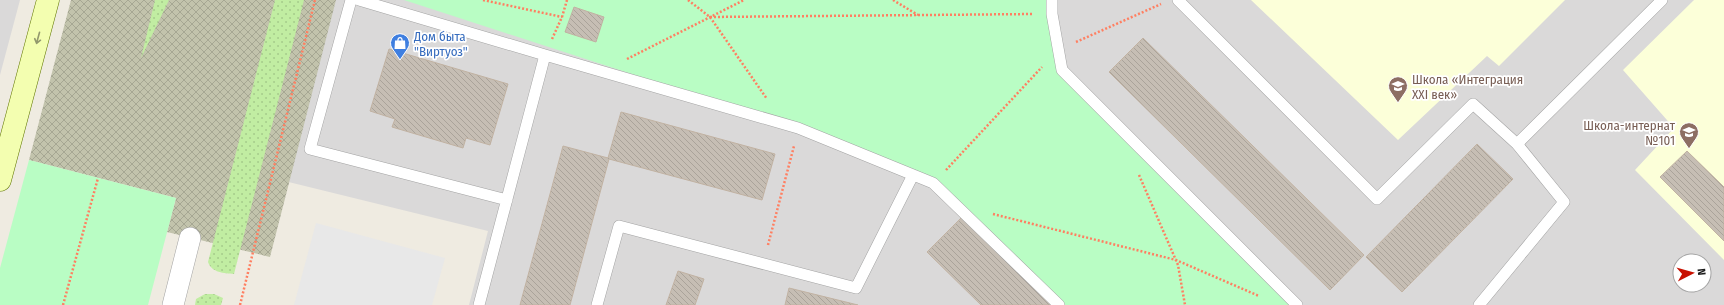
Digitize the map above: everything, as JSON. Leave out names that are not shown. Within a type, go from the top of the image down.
[{"type":"street","points":[[0,180],[48,0]]},
{"type":"street","points":[[173,305],[190,238]]},
{"type":"lane","points":[[350,0],[310,149],[507,200]]},
{"type":"lane","points":[[358,0],[783,123],[934,183],[1059,305]]},
{"type":"lane","points":[[1052,0],[1052,14],[1062,70],[1297,305]]},
{"type":"lane","points":[[1178,0],[1377,199],[1473,104],[1517,144],[1564,202],[1479,305]]},
{"type":"lane","points":[[1517,144],[1662,0]]},
{"type":"lane","points":[[479,305],[545,55]]},
{"type":"lane","points":[[597,305],[619,226],[856,288],[913,175]]},
{"type":"path","points":[[240,305],[315,0]]},
{"type":"path","points":[[483,0],[562,17]]},
{"type":"path","points":[[545,55],[562,17],[567,0]]},
{"type":"path","points":[[688,0],[710,17],[783,123]]},
{"type":"path","points":[[602,71],[744,0]]},
{"type":"path","points":[[894,0],[919,15]]},
{"type":"path","points":[[934,183],[1059,49],[1164,3]]},
{"type":"path","points":[[710,17],[1052,14]]},
{"type":"path","points":[[763,264],[798,128]]},
{"type":"path","points":[[1136,168],[1176,260],[1185,305]]},
{"type":"path","points":[[63,305],[98,178]]},
{"type":"path","points":[[956,205],[1176,260],[1263,297]]},
{"type":"shaded area","points":[[0,0],[20,0],[0,75]]},
{"type":"shaded area","points":[[71,0],[336,0],[270,257],[167,232],[176,198],[29,160]]},
{"type":"shaded area","points":[[273,0],[1724,0],[1724,305],[469,305],[488,231],[232,168]]},
{"type":"shaded area","name":"Школа «Интеграция XXI век»","points":[[1251,0],[1565,0],[1499,66],[1487,56],[1398,140]]},
{"type":"shaded area","name":"Школа-интернат №101","points":[[1694,0],[1724,0],[1724,260],[1635,170],[1674,128],[1623,70]]},
{"type":"shaded area","points":[[316,223],[445,258],[432,305],[294,305]]},
{"type":"green space","points":[[155,0],[169,0],[141,58]]},
{"type":"green space","points":[[275,0],[304,0],[234,274],[222,273],[212,268],[208,262]]},
{"type":"green space","points":[[404,0],[1052,0],[1062,70],[1297,305],[1059,305],[933,183],[798,128]]},
{"type":"green space","points":[[29,160],[176,198],[148,305],[0,305],[0,268]]},
{"type":"green space","points":[[205,294],[214,294],[223,298],[221,305],[195,305],[196,299]]},
{"type":"building","points":[[574,7],[604,17],[596,42],[565,32]]},
{"type":"building","points":[[1143,38],[1364,255],[1330,290],[1109,72]]},
{"type":"building","points":[[389,49],[508,84],[490,145],[466,138],[463,148],[392,127],[395,119],[370,111]]},
{"type":"building","points":[[621,112],[775,154],[762,200],[609,159],[570,305],[520,305],[563,146],[608,158]]},
{"type":"building","points":[[1477,144],[1513,179],[1402,292],[1366,257]]},
{"type":"building","points":[[1687,151],[1724,187],[1724,241],[1660,177]]},
{"type":"building","points":[[962,217],[1051,305],[981,305],[927,252]]},
{"type":"building","points":[[678,271],[704,279],[695,305],[666,305]]},
{"type":"building","points":[[789,288],[858,305],[785,305]]},
{"type":"place","name":"Дом быта \"Виртуоз\"","points":[[400,60]]},
{"type":"place","name":"Школа «Интеграция XXI век»","points":[[1398,103]]},
{"type":"place","name":"Школа-интернат №101","points":[[1689,149]]}]
